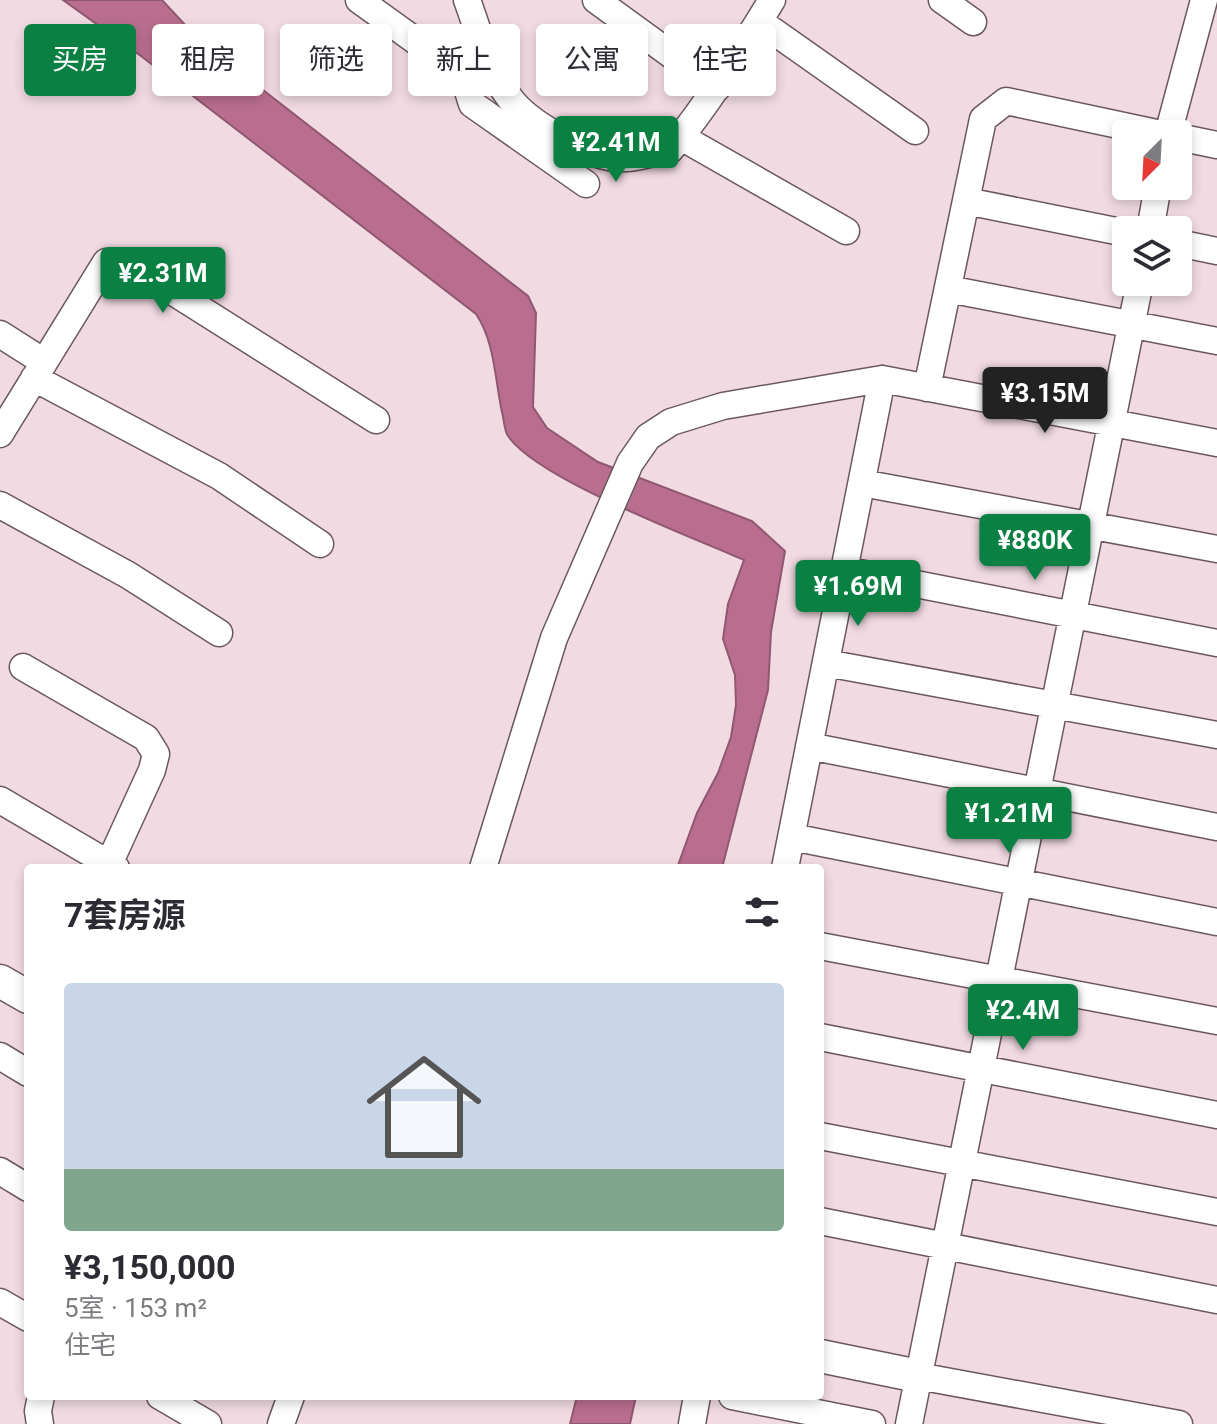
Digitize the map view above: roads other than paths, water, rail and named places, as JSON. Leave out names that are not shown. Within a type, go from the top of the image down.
[{"type":"main road","points":[[0,981],[24,995]]},
{"type":"main road","points":[[824,1357],[918,1376]]},
{"type":"street","points":[[359,0],[408,35]]},
{"type":"street","points":[[467,0],[476,24]]},
{"type":"street","points":[[596,0],[664,49]]},
{"type":"street","points":[[942,0],[973,22]]},
{"type":"street","points":[[1172,120],[1204,0]]},
{"type":"street","points":[[765,11],[915,131]]},
{"type":"street","points":[[470,96],[472,104],[586,184]]},
{"type":"street","points":[[507,96],[546,130],[584,150],[617,159],[670,150],[711,96]]},
{"type":"street","points":[[927,388],[983,119],[1006,101],[1112,124]]},
{"type":"street","points":[[681,137],[846,231]]},
{"type":"street","points":[[1192,140],[1217,145]]},
{"type":"street","points":[[966,201],[1112,230]]},
{"type":"street","points":[[1192,246],[1217,251]]},
{"type":"street","points":[[0,434],[106,262],[137,269],[376,420]]},
{"type":"street","points":[[948,289],[1217,341]]},
{"type":"street","points":[[909,1424],[1137,296]]},
{"type":"street","points":[[0,334],[39,370],[219,476],[320,544]]},
{"type":"street","points":[[786,864],[882,379]]},
{"type":"street","points":[[484,864],[554,638],[630,463],[648,437],[671,422],[723,406],[882,379],[1217,443]]},
{"type":"street","points":[[862,483],[1217,549]]},
{"type":"street","points":[[0,505],[128,575],[219,633]]},
{"type":"street","points":[[844,570],[1217,643]]},
{"type":"street","points":[[826,663],[1217,735]]},
{"type":"street","points":[[23,667],[146,738],[156,754],[114,864]]},
{"type":"street","points":[[809,746],[1217,827]]},
{"type":"street","points":[[0,800],[110,864]]},
{"type":"street","points":[[792,837],[1217,922]]},
{"type":"street","points":[[824,947],[1217,1021]]},
{"type":"street","points":[[824,1038],[1217,1115]]},
{"type":"street","points":[[0,1056],[24,1071]]},
{"type":"street","points":[[824,1137],[1217,1212]]},
{"type":"street","points":[[0,1171],[24,1186]]},
{"type":"street","points":[[824,1222],[1217,1300]]},
{"type":"street","points":[[0,1302],[24,1316]]},
{"type":"street","points":[[918,1376],[1179,1424]]},
{"type":"street","points":[[40,1400],[40,1424]]},
{"type":"street","points":[[167,1400],[208,1424]]},
{"type":"street","points":[[281,1424],[290,1400]]},
{"type":"street","points":[[692,1424],[696,1400]]},
{"type":"street","points":[[752,1400],[872,1424]]}]
